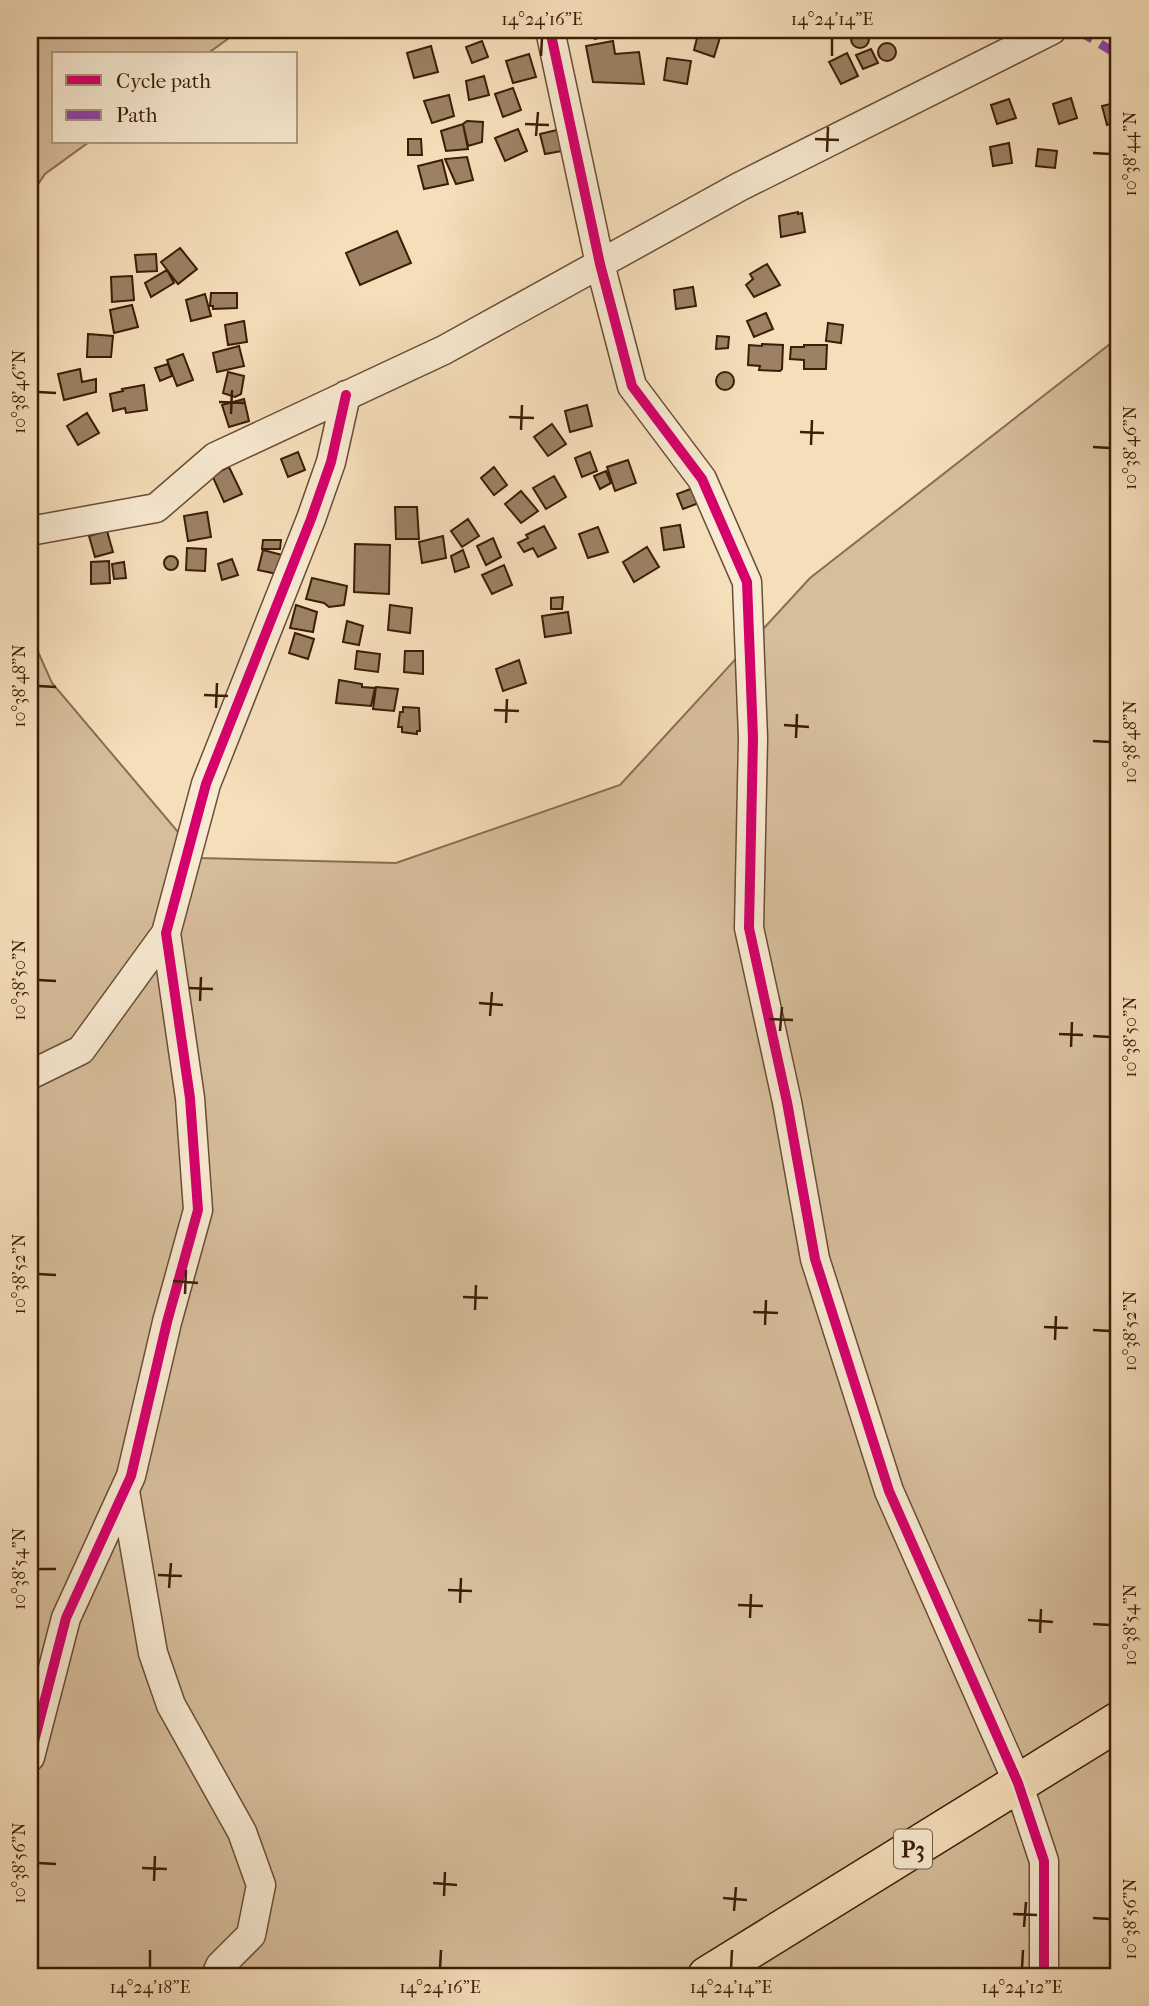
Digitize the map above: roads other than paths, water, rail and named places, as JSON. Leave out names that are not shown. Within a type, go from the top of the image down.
[{"type":"main road","name":"P3","points":[[707,1976],[1119,1721]]},
{"type":"street","points":[[550,30],[600,264],[632,386],[702,479],[747,582],[753,738],[748,929],[787,1102],[815,1259],[889,1491],[1018,1783],[1044,1861],[1044,1976]]},
{"type":"street","points":[[30,531],[156,508],[215,457],[444,350],[739,187],[1052,30]]},
{"type":"street","points":[[30,1075],[81,1050],[166,933],[206,784],[311,519],[331,462],[346,396]]},
{"type":"street","points":[[30,1757],[66,1618],[131,1476],[167,1322],[198,1210],[190,1098],[166,933]]},
{"type":"street","points":[[125,1491],[153,1653],[171,1706],[243,1832],[261,1885],[251,1935],[220,1966],[216,1976]]}]
